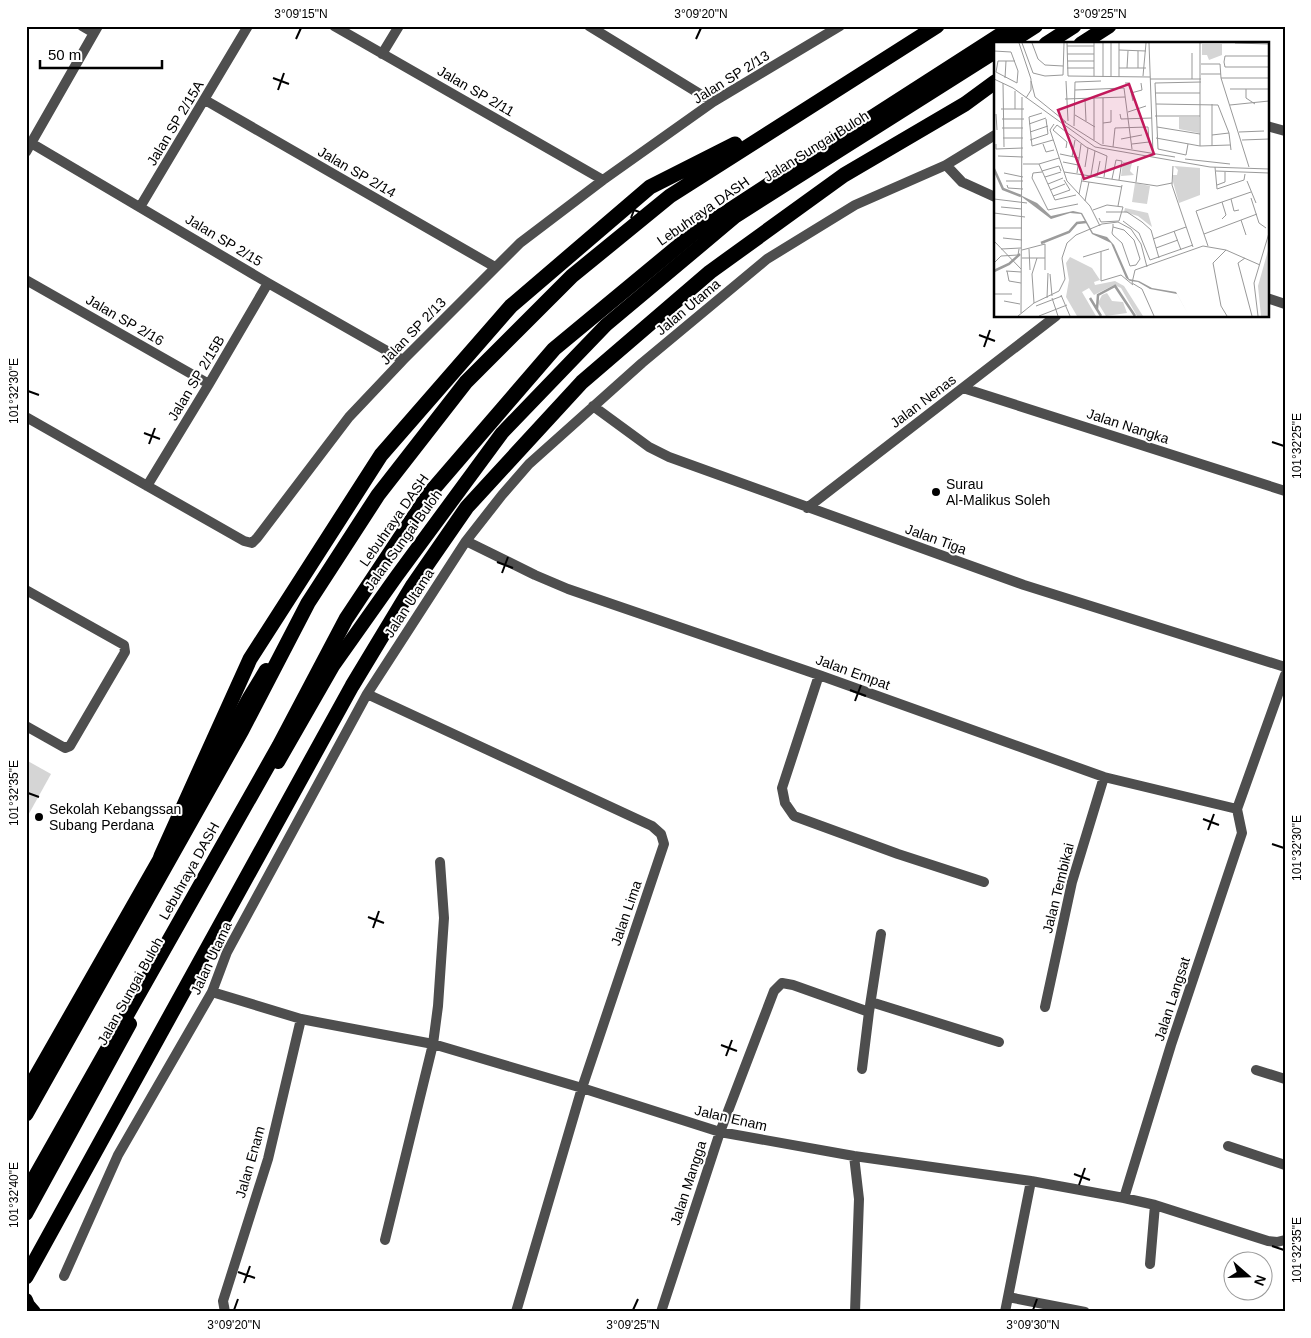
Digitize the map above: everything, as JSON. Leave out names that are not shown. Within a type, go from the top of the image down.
[{"type":"highway","points":[[26,1093],[156,866],[249,698],[337,556],[401,462],[533,316],[606,249],[676,190],[931,26]]},
{"type":"highway","name":"Lebuhraya DASH","points":[[26,1114],[237,738],[308,603],[384,487],[466,382],[572,276],[670,196],[936,26]]},
{"type":"highway","name":"Lebuhraya DASH","points":[[28,1205],[279,746],[346,619],[429,494],[554,349],[693,234],[1014,26]]},
{"type":"highway","points":[[1011,42],[1036,26]]},
{"type":"highway","points":[[1049,42],[1074,26]]},
{"type":"highway","points":[[1084,42],[1109,26]]},
{"type":"highway","name":"Jalan Sungai Buloh","points":[[26,1226],[28,1205],[333,666],[502,432],[606,325],[736,216],[994,53]]},
{"type":"highway","points":[[965,104],[994,83]]},
{"type":"highway","points":[[26,1277],[352,686],[413,585],[467,507],[582,382],[710,272],[844,175],[965,104],[994,90]]},
{"type":"highway","points":[[156,866],[250,659],[382,454],[511,306],[650,187],[806,109]]},
{"type":"highway","points":[[26,1300],[34,1312]]},
{"type":"street","points":[[29,148],[96,30],[82,26]]},
{"type":"street","name":"Jalan SP 2/15A","points":[[140,207],[248,26]]},
{"type":"street","name":"Jalan SP 2/11","points":[[334,26],[603,180]]},
{"type":"street","points":[[382,54],[399,26]]},
{"type":"street","points":[[588,26],[713,102]]},
{"type":"street","name":"Jalan SP 2/13","points":[[26,416],[244,541],[252,543],[258,538],[349,417],[520,243],[603,180],[713,102],[840,26]]},
{"type":"street","name":"Jalan SP 2/14","points":[[205,100],[495,267]]},
{"type":"street","points":[[1268,126],[1285,131]]},
{"type":"street","name":"Jalan Utama","points":[[64,1276],[118,1155],[212,992],[227,952],[367,694],[466,541],[502,495],[529,464],[593,406],[767,259],[854,205],[946,165],[994,136]]},
{"type":"street","name":"Jalan SP 2/15","points":[[29,148],[140,207],[403,360]]},
{"type":"street","points":[[946,165],[968,186],[994,197]]},
{"type":"street","name":"Jalan SP 2/16","points":[[26,280],[209,384]]},
{"type":"street","name":"Jalan SP 2/15B","points":[[147,486],[268,283]]},
{"type":"street","points":[[1268,298],[1285,304]]},
{"type":"street","name":"Jalan Nenas","points":[[807,508],[1053,318]]},
{"type":"street","name":"Jalan Nangka","points":[[963,388],[1285,491]]},
{"type":"street","name":"Jalan Tiga","points":[[593,406],[650,447],[669,457],[807,508],[1024,584],[1285,666]]},
{"type":"street","name":"Jalan Empat","points":[[466,541],[568,589],[819,675],[1104,777],[1237,809]]},
{"type":"street","points":[[26,590],[124,645],[126,652],[70,746],[65,748],[26,726]]},
{"type":"street","points":[[819,675],[782,788],[785,803],[794,816],[898,854],[984,882]]},
{"type":"street","points":[[1237,809],[1285,675]]},
{"type":"street","name":"Jalan Lima","points":[[367,694],[652,826],[661,834],[664,844],[582,1088],[516,1312]]},
{"type":"street","name":"Jalan Tembikai","points":[[1045,1006],[1072,882],[1104,777]]},
{"type":"street","name":"Jalan Langsat","points":[[1124,1198],[1170,1045],[1242,833],[1237,809]]},
{"type":"street","points":[[385,1240],[433,1044],[438,1006],[444,918],[440,862]]},
{"type":"street","points":[[862,1069],[881,934]]},
{"type":"street","name":"Jalan Mangga","points":[[661,1312],[720,1132],[774,991],[782,983],[870,1007]]},
{"type":"street","name":"Jalan Enam","points":[[212,992],[301,1019],[433,1044],[582,1088],[720,1132],[854,1156],[1031,1181],[1124,1198],[1155,1205],[1268,1241],[1278,1242],[1284,1240]]},
{"type":"street","points":[[870,1007],[999,1042]]},
{"type":"street","name":"Jalan Enam","points":[[225,1312],[223,1301],[268,1159],[301,1019]]},
{"type":"street","points":[[1256,1070],[1285,1079]]},
{"type":"street","points":[[1228,1146],[1285,1165]]},
{"type":"street","points":[[854,1156],[859,1199],[855,1312]]},
{"type":"street","points":[[1004,1312],[1031,1181]]},
{"type":"street","points":[[1150,1264],[1155,1205]]},
{"type":"street","points":[[1008,1297],[1085,1312]]},
{"type":"shaded area","points":[[26,760],[51,774],[26,819]]},
{"type":"place","name":"Surau Al-Malikus Soleh","points":[[936,492]]},
{"type":"place","name":"Sekolah Kebangssan Subang Perdana","points":[[39,817]]}]
